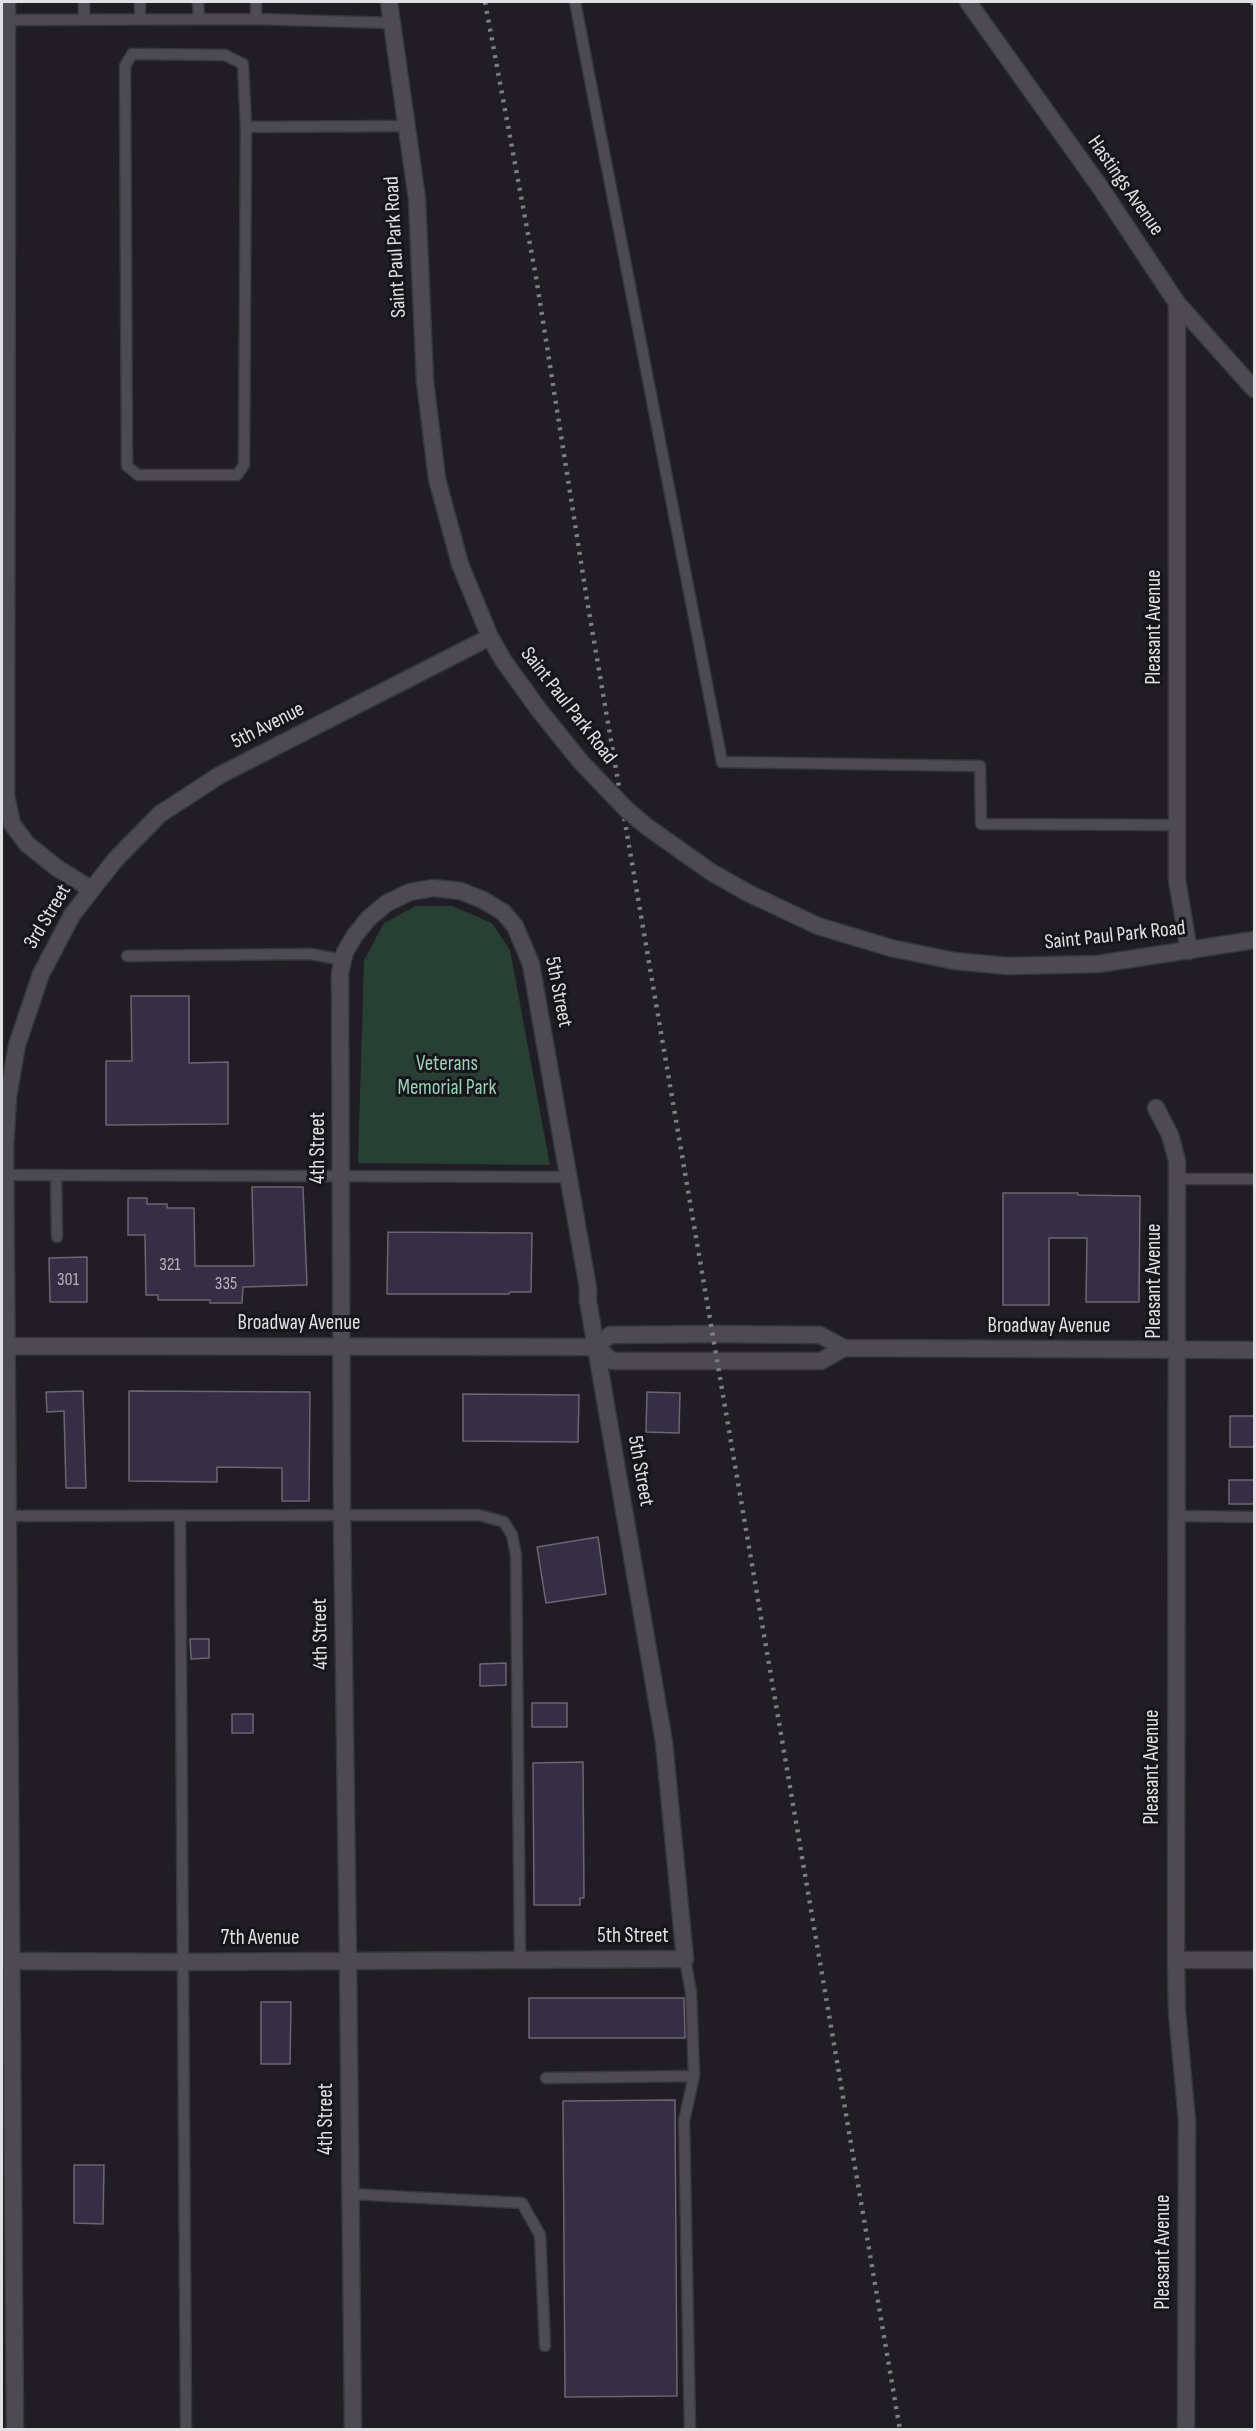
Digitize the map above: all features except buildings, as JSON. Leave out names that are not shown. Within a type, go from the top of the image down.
[{"type":"street","name":"3rd Street","points":[[7,2],[4,224],[7,808],[12,824],[27,844],[57,868],[91,889],[57,942],[41,974],[25,1018],[13,1063],[8,1097],[5,1176],[4,1516],[7,1961],[15,2430]]},
{"type":"street","name":"Saint Paul Park Road","points":[[389,2],[418,211],[425,381],[431,444],[447,521],[460,564],[490,637],[538,710],[573,754],[646,826],[711,872],[748,893],[818,926],[891,948],[954,961],[1008,966],[1098,964],[1254,940]]},
{"type":"street","name":"Hastings Avenue","points":[[968,2],[1100,187],[1177,303],[1254,389]]},
{"type":"street","name":"Pleasant Avenue","points":[[1177,303],[1177,825],[1179,894],[1189,951]]},
{"type":"street","name":"5th Avenue","points":[[91,889],[146,827],[194,790],[490,637]]},
{"type":"street","name":"4th Street","points":[[352,2430],[342,1515],[340,972],[355,935],[369,918],[387,903],[410,892],[433,888]]},
{"type":"street","name":"5th Street","points":[[433,888],[461,891],[483,900],[502,912],[515,926],[531,964],[663,1742],[684,1959],[520,1960]]},
{"type":"street","name":"Pleasant Avenue","points":[[1156,1108],[1174,1145],[1177,1179],[1176,1960],[1177,2012],[1187,2121],[1186,2430]]},
{"type":"street","name":"Broadway Avenue","points":[[4,1346],[596,1347],[610,1335],[725,1334],[820,1335],[844,1348],[1254,1350]]},
{"type":"street","name":"Broadway Avenue","points":[[596,1347],[612,1361],[821,1361],[844,1348]]},
{"type":"street","name":"7th Avenue","points":[[7,1961],[520,1960]]},
{"type":"street","points":[[1176,1960],[1254,1960]]},
{"type":"lane","points":[[84,2],[84,19]]},
{"type":"lane","points":[[140,2],[140,19]]},
{"type":"lane","points":[[198,2],[199,19]]},
{"type":"lane","points":[[256,2],[256,19]]},
{"type":"lane","points":[[575,2],[722,762],[980,766],[981,824],[1177,825]]},
{"type":"lane","points":[[7,20],[256,19],[392,23]]},
{"type":"lane","points":[[132,54],[225,55],[243,64],[246,127],[244,465],[237,475],[138,475],[127,466],[125,66],[132,54]]},
{"type":"lane","points":[[246,127],[408,126]]},
{"type":"lane","points":[[127,956],[311,954],[343,960]]},
{"type":"lane","points":[[5,1176],[569,1178]]},
{"type":"lane","points":[[56,1176],[57,1237]]},
{"type":"lane","points":[[1177,1179],[1254,1179]]},
{"type":"lane","points":[[4,1516],[480,1515],[504,1522],[512,1535],[516,1555],[520,1960]]},
{"type":"lane","points":[[180,1516],[181,1962],[186,2430]]},
{"type":"lane","points":[[1176,1516],[1254,1517]]},
{"type":"lane","points":[[684,1959],[691,1992],[694,2076],[684,2121],[690,2430]]},
{"type":"lane","points":[[546,2078],[694,2076]]},
{"type":"lane","points":[[350,2194],[522,2203],[540,2235],[545,2346]]},
{"type":"green space","name":"Veterans Memorial Park","points":[[416,906],[452,906],[492,923],[510,950],[550,1165],[358,1163],[364,960],[384,923]]},
{"type":"railway","points":[[485,2],[536,277],[587,600],[900,2430]]},
{"type":"railway","points":[[1252,2],[1254,6]]}]
